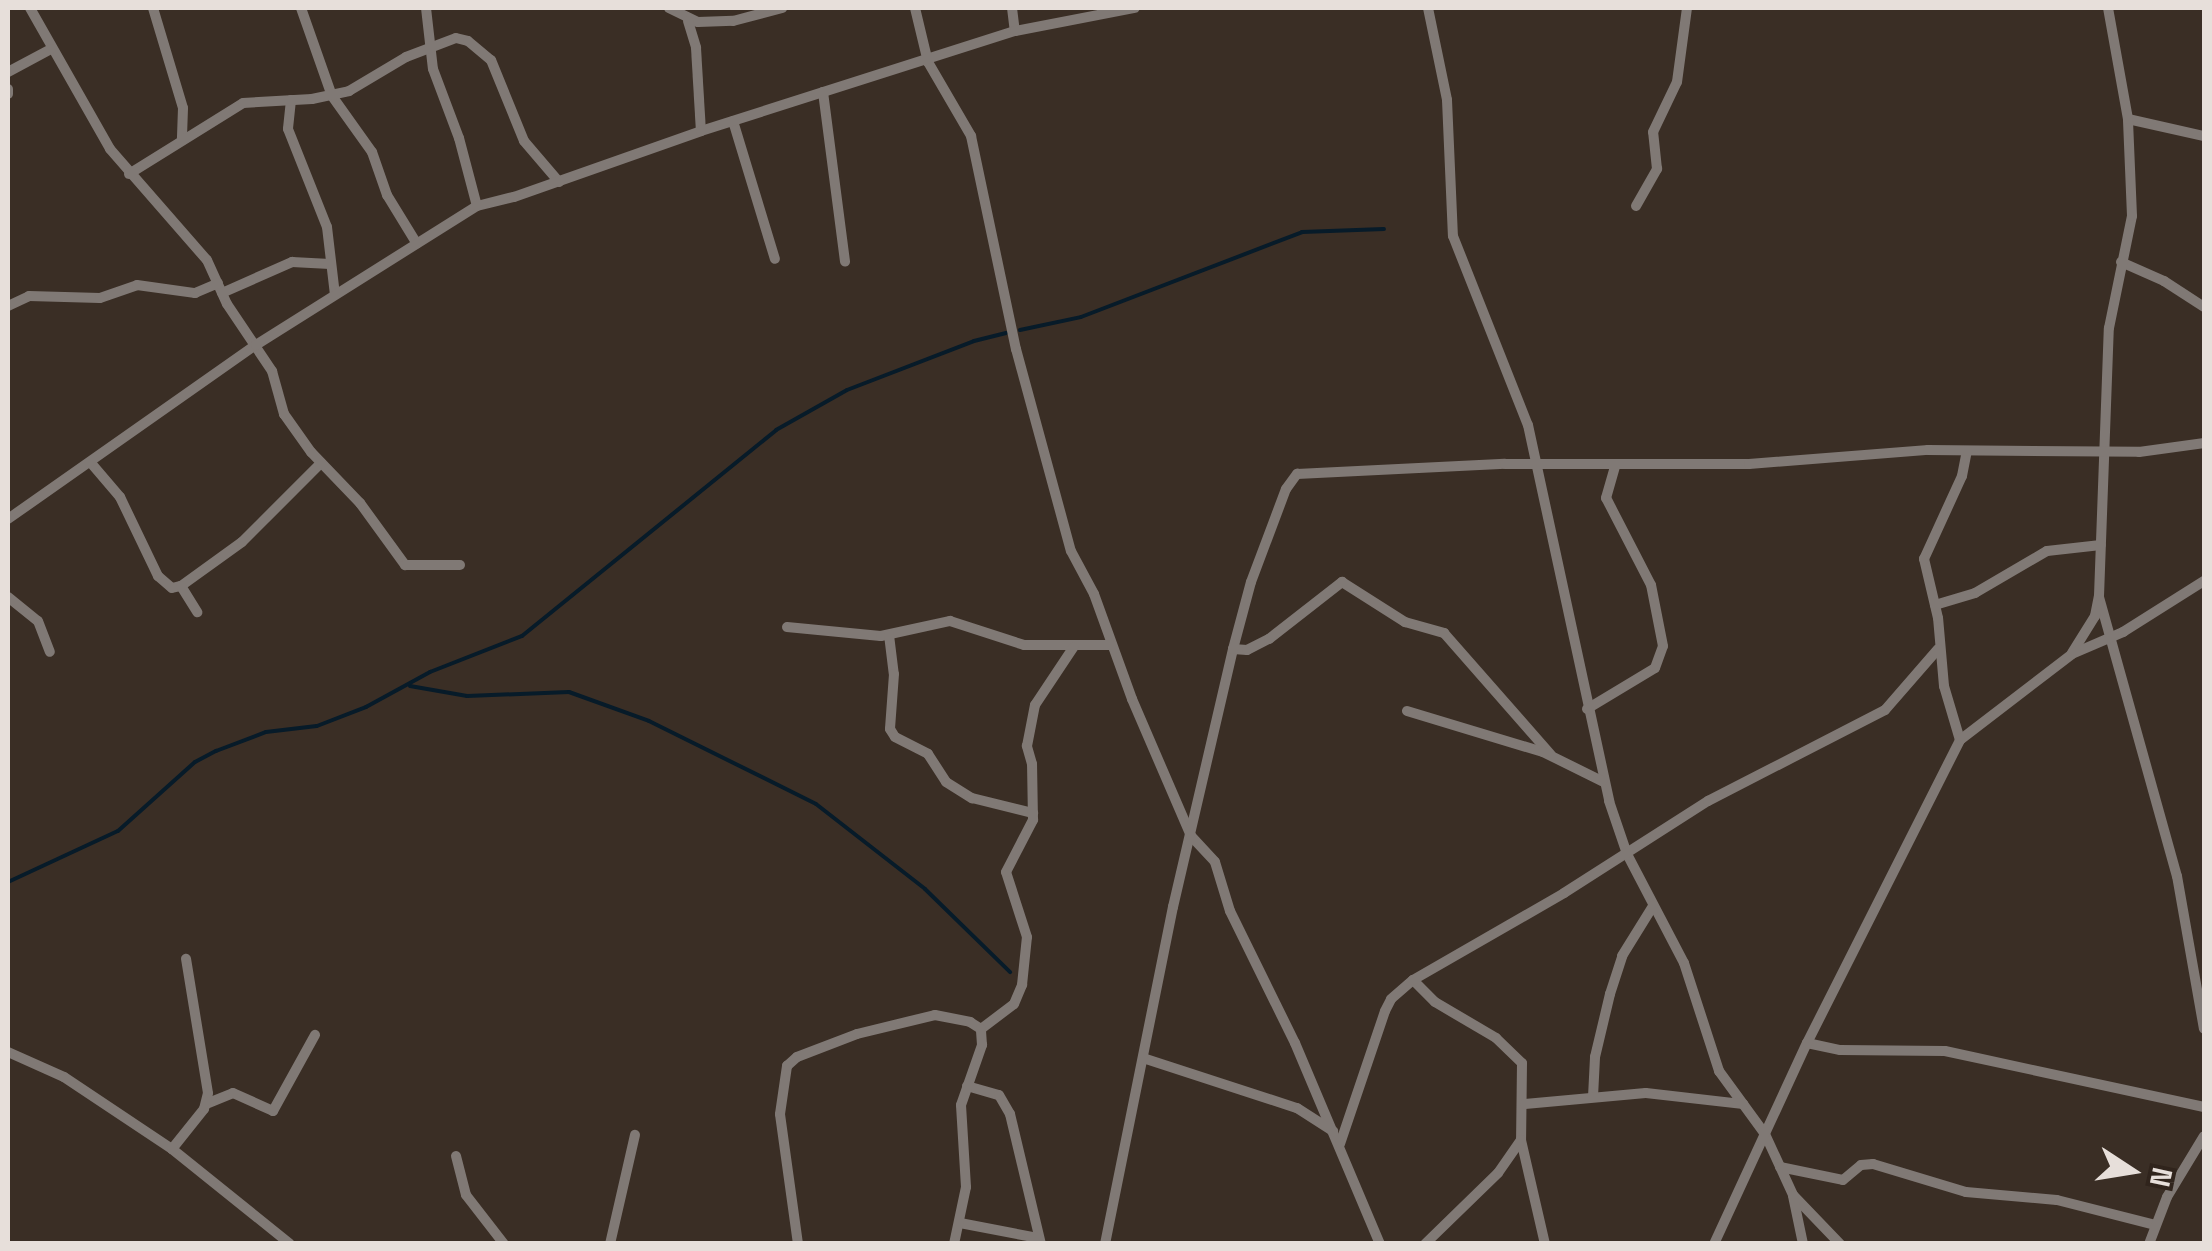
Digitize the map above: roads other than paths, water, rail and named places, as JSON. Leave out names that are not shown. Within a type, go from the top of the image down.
[{"type":"street","points":[[30,8],[50,49],[130,174],[192,239],[272,371],[284,414],[321,462],[360,502],[405,565],[460,565]]},
{"type":"street","points":[[153,8],[183,108],[182,140]]},
{"type":"street","points":[[301,8],[332,96],[372,152],[387,196],[416,244]]},
{"type":"street","points":[[426,8],[432,68],[459,138],[476,206]]},
{"type":"street","points":[[669,8],[688,21],[733,21],[778,8]]},
{"type":"street","points":[[915,8],[928,62],[971,136],[1016,348],[1051,465],[1063,523],[1190,836],[1215,862],[1230,911],[1340,1144],[1380,1244]]},
{"type":"street","points":[[1012,8],[1015,31]]},
{"type":"street","points":[[8,520],[256,345],[476,206],[1015,31],[1135,8]]},
{"type":"street","points":[[1428,8],[1447,100],[1453,236],[1508,368],[1537,466],[1602,782],[1628,854],[1684,963],[1720,1071],[1765,1134],[1793,1194],[1802,1244]]},
{"type":"street","points":[[1636,206],[1657,169],[1653,132],[1677,82],[1687,8]]},
{"type":"street","points":[[2072,654],[2090,626],[2098,596],[2107,452],[2109,328],[2132,216],[2128,119],[2108,8]]},
{"type":"street","points":[[688,21],[696,48],[700,132]]},
{"type":"street","points":[[130,174],[244,104],[332,96],[430,46],[462,38],[491,60],[524,141],[559,182]]},
{"type":"street","points":[[8,72],[50,49]]},
{"type":"street","points":[[823,92],[845,262]]},
{"type":"street","points":[[291,100],[288,128],[323,213],[334,295]]},
{"type":"street","points":[[2128,119],[2204,136]]},
{"type":"street","points":[[733,122],[775,259]]},
{"type":"street","points":[[8,306],[29,296],[100,298],[137,285],[195,292],[220,288],[292,262],[330,264]]},
{"type":"street","points":[[2122,262],[2164,281],[2204,307]]},
{"type":"street","points":[[1105,1244],[1233,648],[1251,582],[1286,489],[1297,474],[1750,464],[1886,451],[2107,452],[2204,443]]},
{"type":"street","points":[[1960,740],[1938,649],[1935,605],[1926,580],[1926,550],[1962,476],[1967,451]]},
{"type":"street","points":[[91,463],[128,508],[162,583],[182,586],[242,542],[321,462]]},
{"type":"street","points":[[1587,709],[1655,668],[1662,646],[1651,585],[1606,498],[1616,464]]},
{"type":"street","points":[[1935,605],[1975,593],[2047,551],[2101,545]]},
{"type":"street","points":[[1714,1244],[1807,1042],[1960,740],[2072,654],[2111,636],[2204,581]]},
{"type":"street","points":[[1233,648],[1246,651],[1268,639],[1342,582],[1405,622],[1444,633],[1551,756]]},
{"type":"street","points":[[182,586],[197,612]]},
{"type":"street","points":[[2098,596],[2132,728],[2177,876],[2204,1029]]},
{"type":"street","points":[[8,597],[38,620],[50,652]]},
{"type":"street","points":[[787,628],[889,635],[950,622],[1016,644],[1073,648],[1111,645]]},
{"type":"street","points":[[889,635],[894,674],[890,729],[895,738],[928,754],[946,782],[972,798],[1033,812]]},
{"type":"street","points":[[981,1029],[1014,1004],[1022,985],[1028,938],[1006,872],[1033,812],[1032,764],[1027,746],[1032,716],[1059,664],[1073,648]]},
{"type":"street","points":[[1340,1144],[1385,1011],[1391,999],[1412,980],[1628,854],[1708,801],[1885,710],[1938,649]]},
{"type":"street","points":[[1406,712],[1551,756],[1602,782]]},
{"type":"street","points":[[1592,1096],[1595,1057],[1622,956],[1653,906]]},
{"type":"street","points":[[186,958],[194,988],[195,1031],[206,1080],[206,1104]]},
{"type":"street","points":[[1412,980],[1435,1002],[1496,1038],[1522,1062],[1525,1104],[1521,1140],[1544,1244]]},
{"type":"street","points":[[798,1244],[780,1114],[782,1082],[791,1061],[858,1034],[935,1015],[970,1022],[981,1029]]},
{"type":"street","points":[[954,1244],[966,1187],[961,1105],[982,1045],[981,1029]]},
{"type":"street","points":[[172,1149],[206,1104],[234,1093],[273,1111],[315,1034]]},
{"type":"street","points":[[1807,1042],[1840,1050],[1945,1052],[2204,1107]]},
{"type":"street","points":[[8,1053],[28,1057],[64,1077],[172,1149],[290,1244]]},
{"type":"street","points":[[1146,1059],[1297,1108],[1334,1132]]},
{"type":"street","points":[[960,1223],[1039,1241],[1022,1150],[1010,1114],[999,1094],[967,1086]]},
{"type":"street","points":[[1525,1104],[1646,1093],[1744,1104]]},
{"type":"street","points":[[610,1244],[635,1134]]},
{"type":"street","points":[[2149,1244],[2155,1225],[2204,1136]]},
{"type":"street","points":[[1425,1244],[1498,1174],[1521,1140]]},
{"type":"street","points":[[456,1156],[466,1195],[504,1244]]},
{"type":"street","points":[[1780,1167],[1843,1180],[1861,1165],[1873,1164],[1966,1192],[2057,1200],[2155,1225]]},
{"type":"street","points":[[1793,1194],[1840,1244]]},
{"type":"waterway","points":[[1020,330],[1081,317],[1302,232],[1384,229]]},
{"type":"waterway","points":[[8,882],[118,831],[195,762],[216,751],[266,732],[317,726],[366,707],[430,672],[522,636],[776,430],[847,390],[974,341],[1006,333]]},
{"type":"waterway","points":[[410,686],[467,696],[569,692],[649,721],[816,804],[925,889],[1010,972]]}]
